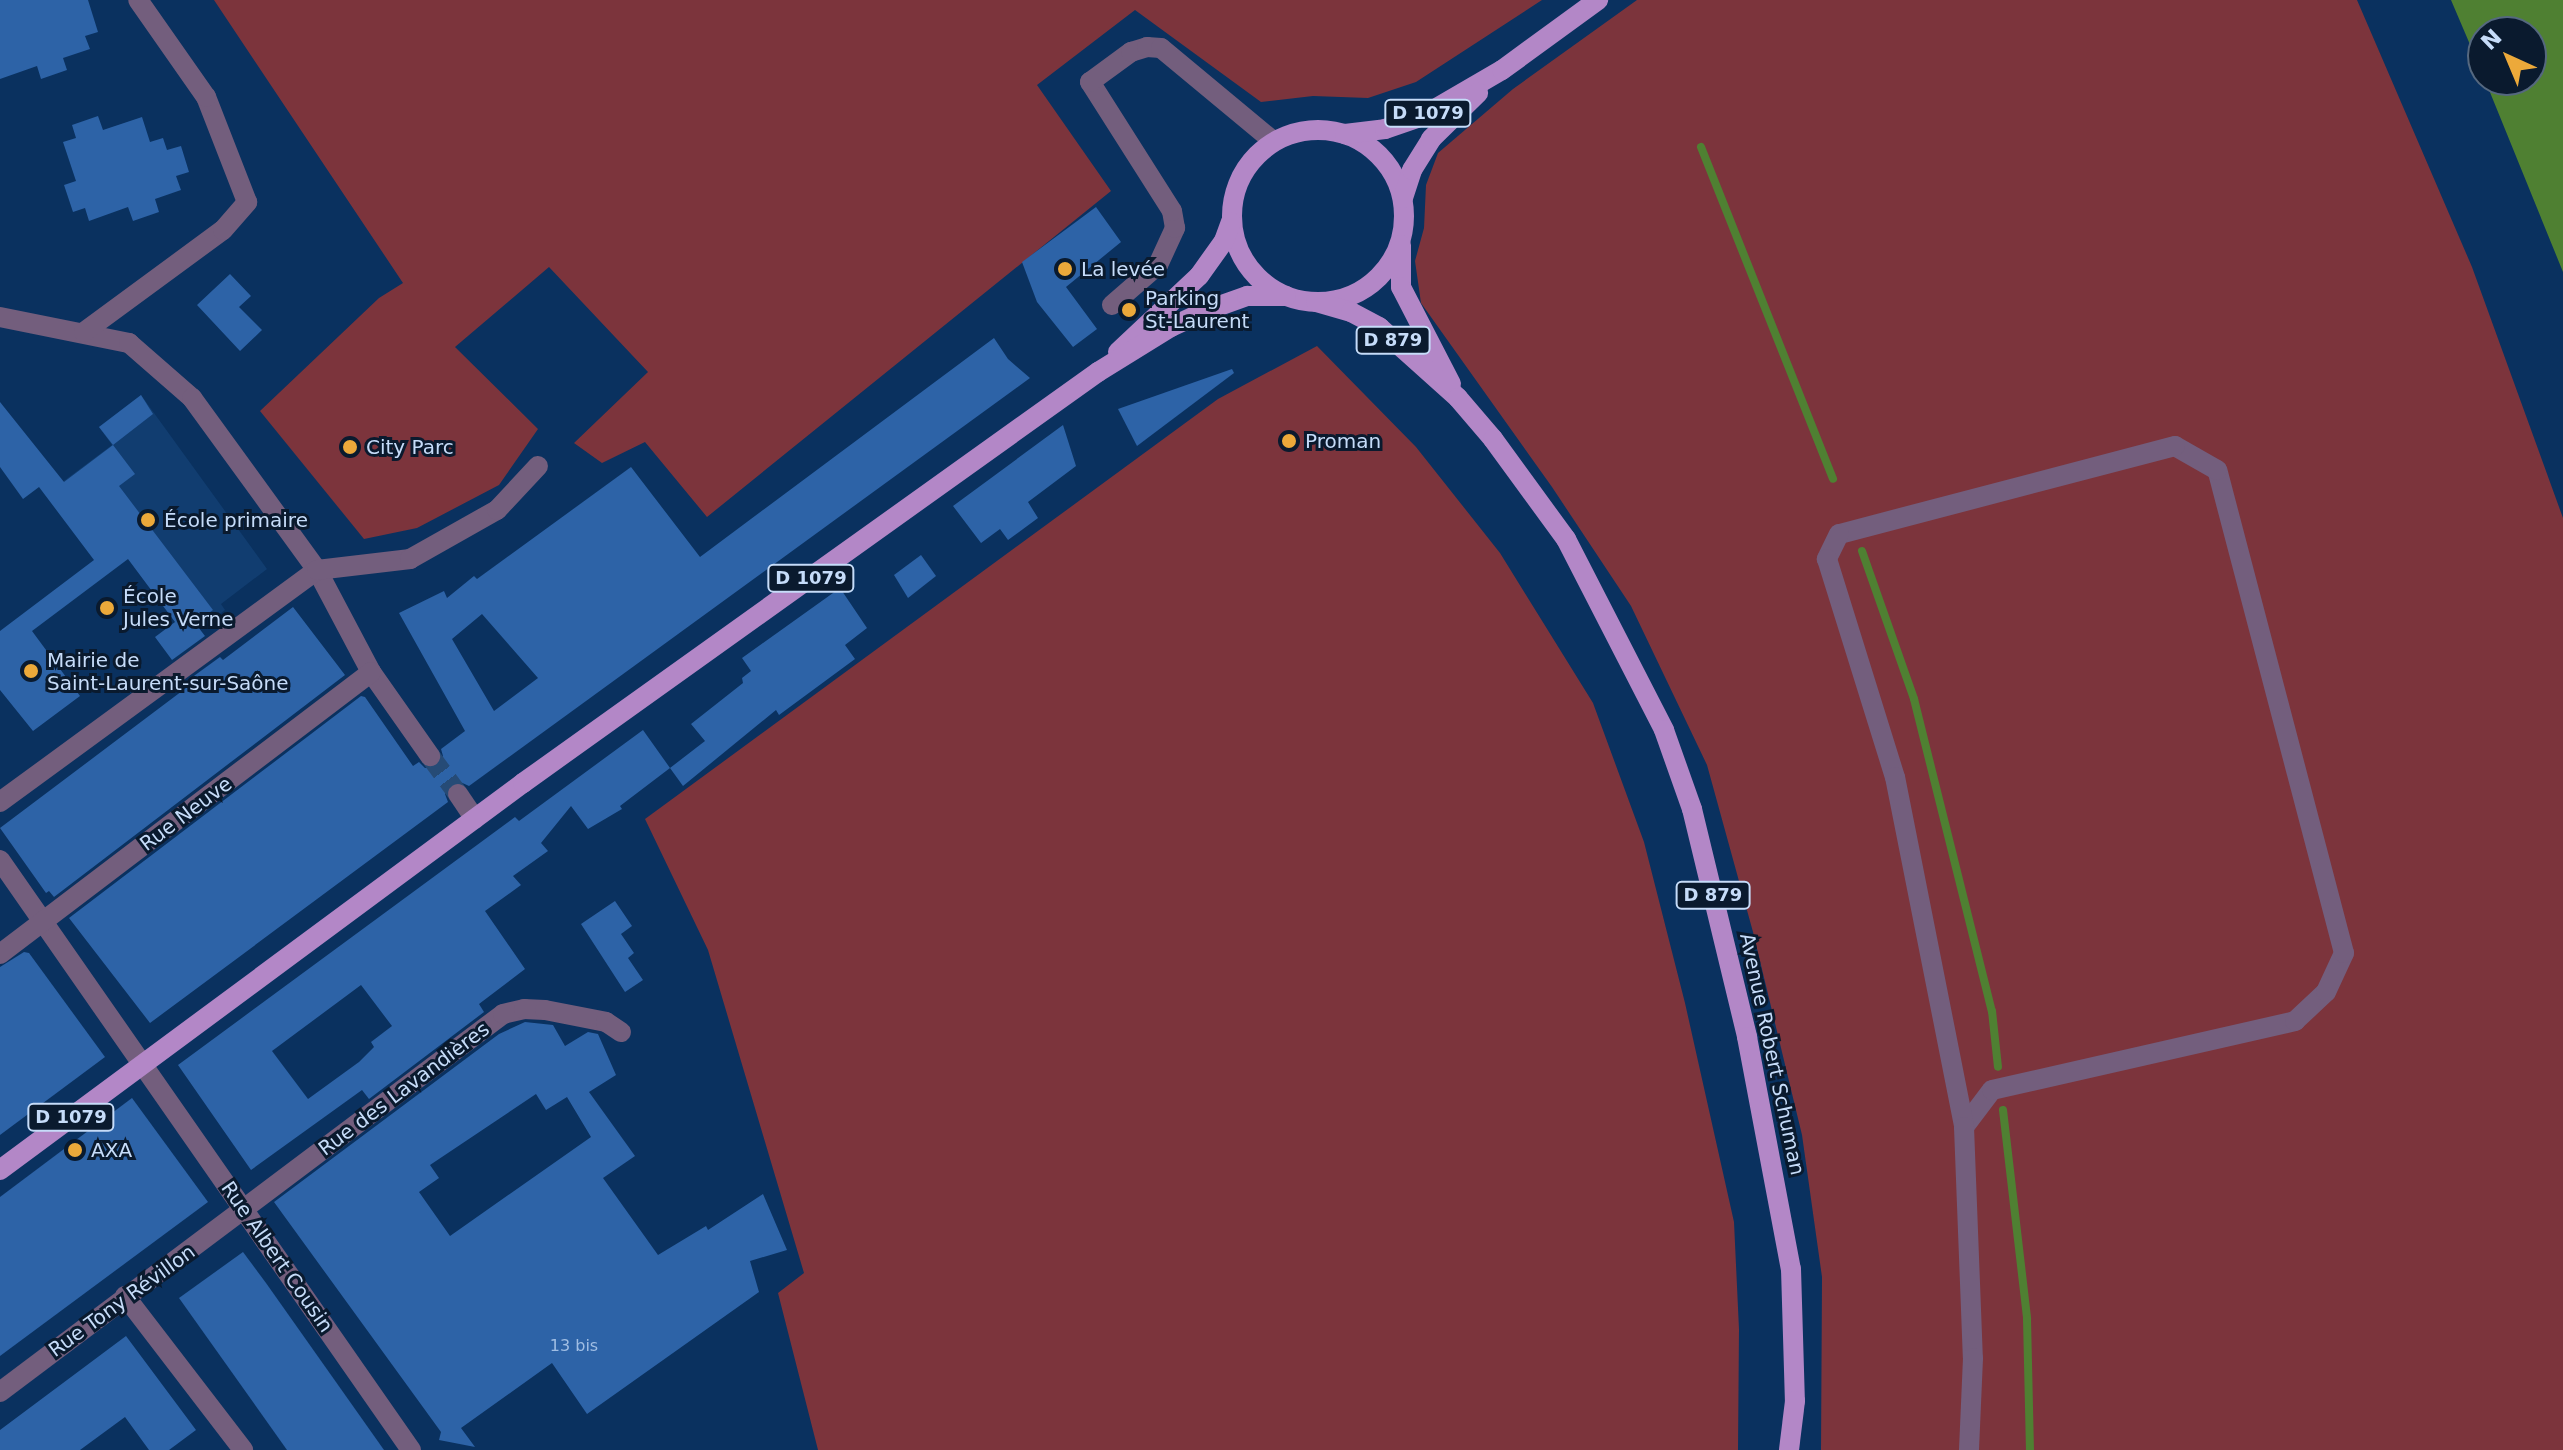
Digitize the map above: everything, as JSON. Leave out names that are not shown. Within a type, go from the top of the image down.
[{"type":"main road","name":"D 1079","points":[[1345,134],[1385,129],[1423,116],[1502,70],[1598,0]]},
{"type":"main road","name":"D 1079","points":[[1403,198],[1412,170],[1431,139],[1502,70]]},
{"type":"main road","points":[[1309,131],[1345,134],[1386,162],[1403,198],[1401,238],[1394,257],[1366,287],[1342,299],[1316,302],[1286,296],[1266,284],[1248,267],[1236,245],[1231,222],[1233,198],[1241,176],[1255,156],[1273,141],[1309,131]]},
{"type":"main road","name":"D 1079","points":[[1098,372],[1142,325],[1199,276],[1224,241],[1231,222]]},
{"type":"main road","name":"Avenue Robert Schuman","points":[[1401,238],[1401,287],[1458,398],[1566,539],[1664,730],[1692,809],[1747,1037],[1791,1269],[1795,1401],[1789,1450]]},
{"type":"main road","name":"D 1079","points":[[0,1170],[475,819],[1098,372],[1171,327],[1205,311],[1247,296],[1286,296]]},
{"type":"main road","name":"Avenue Robert Schuman","points":[[1316,302],[1351,312],[1379,327],[1458,398]]},
{"type":"street","points":[[84,332],[223,230],[247,202],[206,97],[138,0]]},
{"type":"street","points":[[1112,305],[1158,265],[1175,228],[1172,211],[1090,82],[1131,52],[1147,47],[1161,48],[1273,141]]},
{"type":"street","points":[[0,317],[129,343],[192,398],[317,570],[371,672],[430,756]]},
{"type":"street","points":[[1964,1127],[1992,1090],[2295,1021],[2326,992],[2344,953],[2217,470],[2175,446],[1839,534],[1827,559],[1895,777],[1964,1127],[1973,1358],[1969,1450]]},
{"type":"street","points":[[0,802],[317,570],[410,559],[497,510],[538,466]]},
{"type":"street","name":"Rue Neuve","points":[[0,954],[371,672]]},
{"type":"street","points":[[458,794],[475,819]]},
{"type":"street","name":"Rue Albert Cousin","points":[[0,860],[411,1450]]},
{"type":"street","name":"Rue des Lavandières","points":[[244,1209],[503,1014],[524,1009],[545,1010],[606,1022],[621,1032]]},
{"type":"street","name":"Rue Tony Révillon","points":[[0,1392],[244,1209]]},
{"type":"street","points":[[125,1296],[243,1450]]},
{"type":"shaded area","points":[[214,0],[1542,0],[1416,82],[1368,98],[1313,96],[1261,102],[1135,10],[1037,85],[1111,191],[707,517],[645,442],[602,463],[574,443],[648,372],[549,267],[455,347],[538,429],[499,485],[417,528],[364,539],[260,411],[379,298],[403,283]]},
{"type":"shaded area","points":[[1637,0],[2357,0],[2472,267],[2563,518],[2563,1450],[1821,1450],[1822,1277],[1802,1135],[1753,932],[1707,765],[1631,606],[1552,487],[1421,303],[1415,261],[1424,228],[1426,185],[1438,153],[1513,89]]},
{"type":"shaded area","points":[[2451,0],[2563,0],[2563,272],[2492,96],[2547,96],[2547,16],[2467,16],[2467,38]]},
{"type":"shaded area","points":[[1317,346],[1416,447],[1500,553],[1593,703],[1644,842],[1685,1003],[1734,1222],[1739,1329],[1738,1450],[818,1450],[778,1293],[804,1273],[708,950],[645,819],[1218,399]]},
{"type":"shaded area","name":"École primaire","points":[[141,395],[267,569],[221,604],[225,610],[200,629],[183,632],[118,545],[45,495],[112,445],[99,427]]},
{"type":"building","points":[[0,0],[88,0],[98,32],[85,36],[90,49],[63,58],[67,70],[41,79],[37,66],[0,79]]},
{"type":"building","points":[[98,116],[103,130],[142,117],[150,142],[163,138],[167,150],[181,146],[189,172],[176,176],[181,190],[155,199],[159,212],[133,221],[128,207],[89,221],[85,208],[73,212],[64,185],[76,181],[63,142],[76,138],[72,125]]},
{"type":"building","points":[[1096,207],[1121,242],[1066,287],[1097,329],[1073,347],[1037,302],[1022,262]]},
{"type":"building","points":[[230,274],[251,296],[239,307],[262,330],[240,351],[197,305]]},
{"type":"building","points":[[994,338],[1008,359],[1030,378],[469,786],[458,781],[450,784],[445,794],[448,802],[150,1023],[69,918],[361,696],[365,697],[413,766],[419,762],[425,768],[438,766],[443,756],[441,749],[465,731],[399,613],[444,591],[447,598],[631,467],[700,557]],"holes":[[[482,614],[538,678],[494,711],[452,639]]]},
{"type":"building","points":[[1232,369],[1234,373],[1137,446],[1118,409]]},
{"type":"building","points":[[141,395],[153,414],[113,445],[99,427]]},
{"type":"building","points":[[0,402],[64,482],[113,445],[135,474],[119,486],[213,610],[195,623],[205,636],[172,660],[155,637],[175,622],[128,559],[32,631],[80,696],[33,731],[0,690],[0,631],[94,560],[39,487],[23,499],[0,467]]},
{"type":"building","points":[[1063,425],[1076,466],[1028,502],[1038,518],[1008,540],[1000,529],[981,543],[953,506]]},
{"type":"building","points":[[921,555],[936,576],[908,598],[894,575]]},
{"type":"building","points":[[840,588],[867,628],[845,645],[855,659],[779,715],[776,710],[683,786],[670,768],[705,741],[691,724],[743,683],[742,678],[751,671],[742,658]]},
{"type":"building","points":[[293,607],[345,675],[54,897],[49,891],[46,893],[0,828],[190,685],[187,681],[220,657],[223,660]]},
{"type":"building","points":[[643,730],[670,768],[620,806],[622,809],[588,829],[571,806],[541,843],[548,851],[513,876],[521,885],[485,911],[525,969],[479,1004],[484,1012],[369,1099],[362,1090],[251,1170],[178,1065],[515,817],[519,821]],"holes":[[[361,985],[392,1026],[371,1042],[374,1047],[359,1062],[308,1099],[272,1051]]]},
{"type":"building","points":[[615,901],[632,926],[621,934],[634,953],[628,958],[643,980],[625,992],[581,924]]},
{"type":"building","points":[[24,952],[29,953],[105,1057],[0,1135],[0,967]]},
{"type":"building","points":[[525,1022],[553,1025],[565,1046],[588,1032],[598,1034],[616,1075],[589,1092],[635,1156],[603,1178],[658,1255],[706,1226],[708,1230],[763,1194],[787,1250],[750,1261],[759,1292],[587,1414],[552,1363],[461,1428],[475,1447],[439,1440],[441,1432],[274,1202],[499,1034]],"holes":[[[536,1094],[546,1110],[567,1097],[591,1137],[450,1236],[419,1192],[439,1178],[430,1165]]]},
{"type":"building","points":[[132,1098],[208,1202],[0,1356],[0,1197]]},
{"type":"building","points":[[243,1252],[384,1450],[287,1450],[179,1298]]},
{"type":"building","points":[[126,1336],[196,1430],[169,1450],[149,1450],[125,1417],[80,1450],[0,1450],[0,1430]]},
{"type":"waterway","points":[[1701,147],[1833,479]]},
{"type":"waterway","points":[[1862,551],[1914,699],[1992,1011],[1998,1067]]},
{"type":"waterway","points":[[2003,1110],[2027,1319],[2030,1450]]},
{"type":"tunnel","points":[[430,756],[458,794]]},
{"type":"place","name":"La levée","points":[[1065,269]]},
{"type":"place","name":"Parking St-Laurent","points":[[1129,310]]},
{"type":"place","name":"Proman","points":[[1289,441]]},
{"type":"place","name":"City Parc","points":[[350,447]]},
{"type":"place","name":"École primaire","points":[[148,520]]},
{"type":"place","name":"École Jules Verne","points":[[107,608]]},
{"type":"place","name":"Mairie de Saint-Laurent-sur-Saône","points":[[31,671]]},
{"type":"place","name":"AXA","points":[[75,1150]]}]
